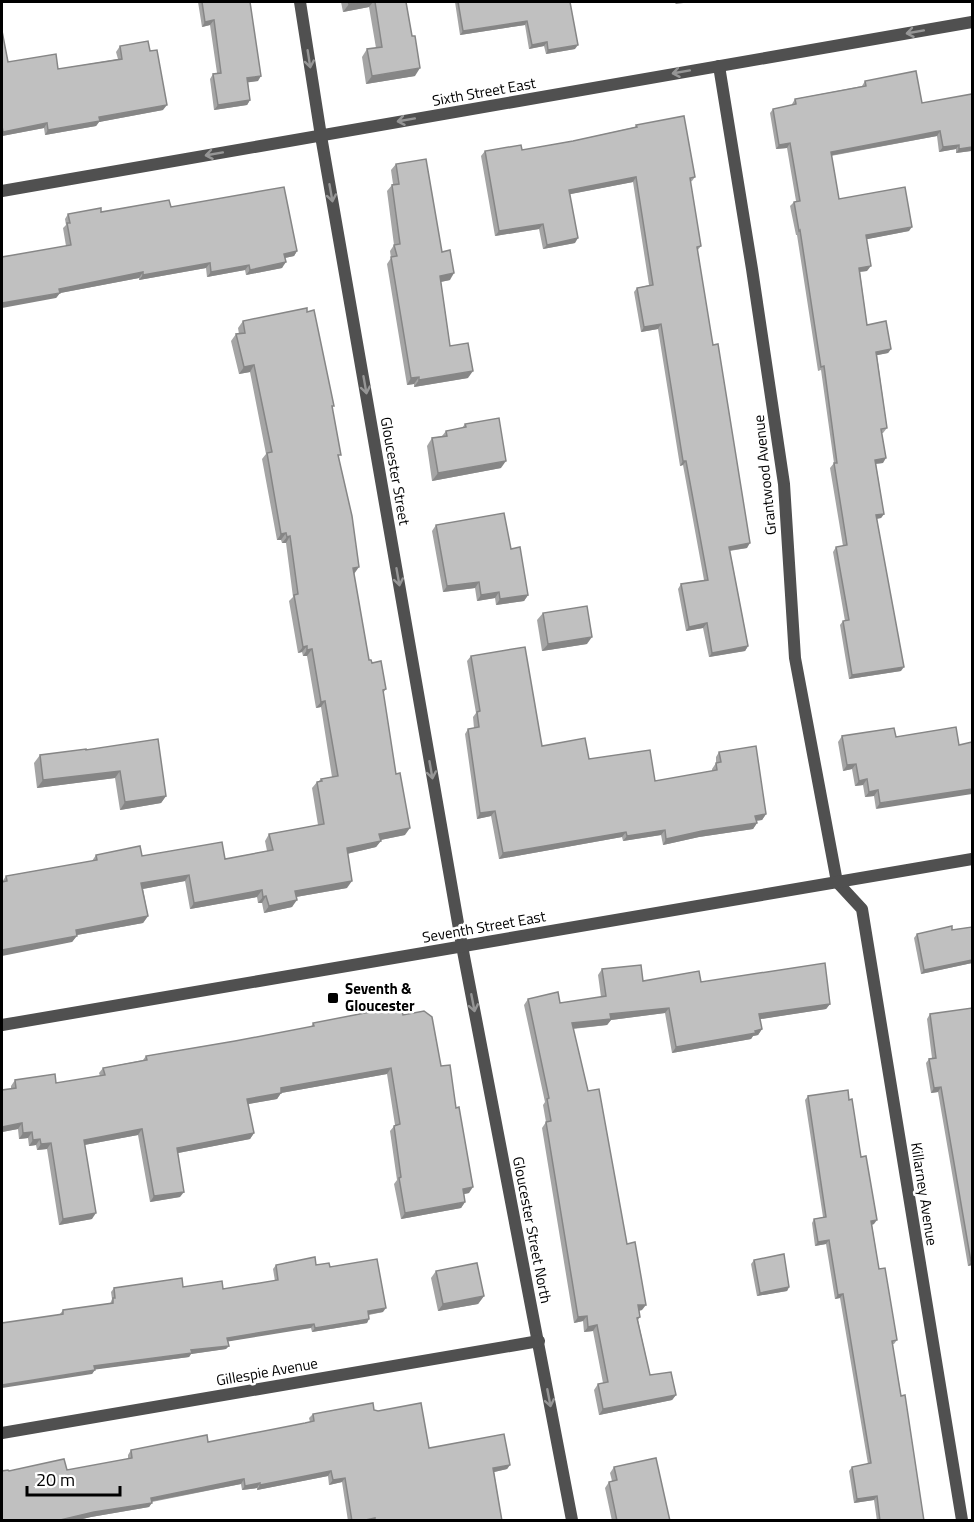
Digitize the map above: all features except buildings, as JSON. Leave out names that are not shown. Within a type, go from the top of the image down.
[{"type":"street","name":"Gloucester Street","points":[[300,2],[321,136],[462,946]]},
{"type":"street","name":"Sixth Street East","points":[[2,191],[972,22]]},
{"type":"street","name":"Grantwood Avenue","points":[[719,66],[784,484],[795,658],[837,882]]},
{"type":"street","name":"Seventh Street East","points":[[2,1025],[972,860]]},
{"type":"street","name":"Killarney Avenue","points":[[837,882],[862,909],[962,1521]]},
{"type":"street","name":"Gloucester Street North","points":[[462,946],[572,1521]]},
{"type":"street","name":"Gillespie Avenue","points":[[2,1433],[538,1341]]},
{"type":"place","name":"Seventh & Gloucester","points":[[333,998]]}]
